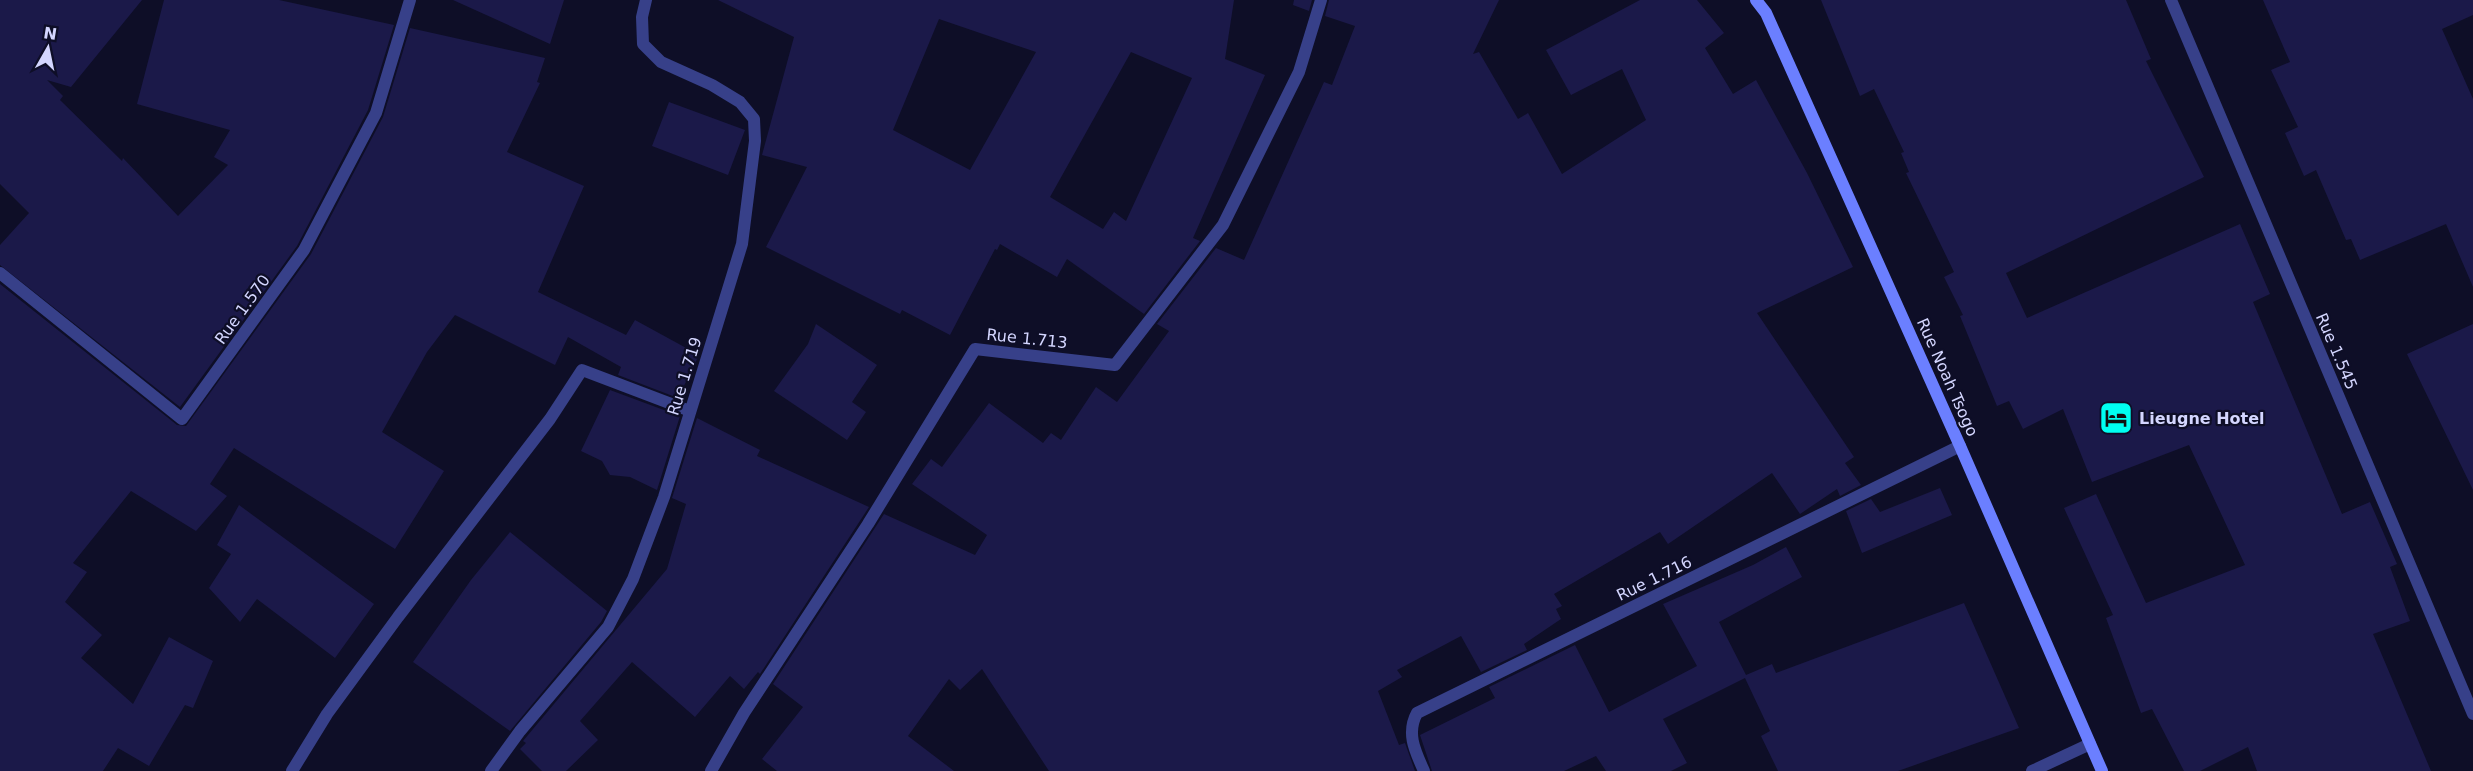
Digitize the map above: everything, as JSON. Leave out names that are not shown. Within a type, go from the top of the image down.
[{"type":"main road","name":"Rue Noah Tsogo","points":[[1756,0],[1766,13],[1960,446],[2102,771]]},
{"type":"street","name":"Rue 1.570","points":[[0,273],[182,419],[304,250],[376,113],[410,0]]},
{"type":"street","name":"Rue 1.719","points":[[491,771],[520,731],[608,627],[633,579],[664,497],[742,244],[755,141],[754,119],[740,102],[712,85],[661,62],[643,44],[642,16],[646,0]]},
{"type":"street","name":"Rue 1.713","points":[[711,771],[744,713],[868,524],[975,349],[1115,365],[1224,225],[1299,72],[1321,0]]},
{"type":"street","name":"Rue 1.545","points":[[2171,0],[2473,714]]},
{"type":"street","points":[[292,771],[327,714],[398,616],[550,419],[582,370],[690,411]]},
{"type":"street","name":"Rue 1.716","points":[[1424,771],[1413,743],[1411,724],[1418,713],[1960,446]]},
{"type":"street","points":[[2032,771],[2090,744]]},
{"type":"building","points":[[0,0],[142,0],[71,87],[47,80],[63,96],[60,100],[122,161],[123,158],[178,216],[228,165],[214,157],[230,130],[137,104],[164,0],[279,0],[394,25],[368,110],[297,246],[180,407],[0,265],[0,245],[29,213],[0,184]]},
{"type":"building","points":[[453,0],[564,0],[550,44]]},
{"type":"building","points":[[718,0],[1234,0],[1225,59],[1265,75],[1193,238],[1200,241],[1144,314],[1067,259],[1057,277],[1000,244],[997,250],[995,249],[950,335],[902,310],[900,314],[766,247],[807,167],[762,155],[794,37]],"holes":[[[939,19],[1036,52],[970,170],[893,130]],[[1131,52],[1192,78],[1126,221],[1114,212],[1103,229],[1050,197]]]},
{"type":"building","points":[[1294,0],[1312,0],[1309,11],[1293,5]]},
{"type":"building","points":[[1329,0],[1499,0],[1473,54],[1479,52],[1518,119],[1528,113],[1562,174],[1646,120],[1622,69],[1571,95],[1546,50],[1640,0],[1697,0],[1724,33],[1705,48],[1733,94],[1756,80],[1807,173],[1853,267],[1757,313],[1854,457],[1845,463],[1861,485],[1840,496],[1837,489],[1800,514],[1772,473],[1668,544],[1660,532],[1554,594],[1562,606],[1556,609],[1561,619],[1524,644],[1527,650],[1481,672],[1461,636],[1397,670],[1402,677],[1378,691],[1399,745],[1405,743],[1415,771],[1049,771],[982,669],[960,690],[949,679],[908,736],[954,771],[777,771],[762,759],[803,707],[773,684],[884,514],[975,555],[987,535],[912,484],[931,459],[942,467],[989,403],[1043,443],[1051,433],[1061,440],[1096,387],[1117,402],[1169,331],[1157,324],[1216,248],[1244,260],[1324,82],[1332,85],[1355,26],[1325,16]]},
{"type":"building","points":[[1821,0],[2126,0],[2151,59],[2146,61],[2204,177],[2006,273],[2027,318],[2240,224],[2270,294],[2253,302],[2342,514],[2370,502],[2397,564],[2390,567],[2410,621],[2373,634],[2431,771],[2257,771],[2248,747],[2200,771],[2184,771],[2152,709],[2141,713],[2106,618],[2113,615],[2064,508],[2096,494],[2146,603],[2245,565],[2189,445],[2092,482],[2063,409],[2023,429],[2009,401],[1997,406],[1960,316],[1963,315],[1944,277],[1954,272],[1906,173],[1909,172],[1901,153],[1904,152],[1874,89],[1860,96]]},
{"type":"building","points":[[2263,0],[2473,0],[2473,15],[2442,29],[2473,99],[2473,287],[2446,224],[2360,260],[2351,239],[2346,240],[2316,170],[2304,176],[2285,133],[2298,127],[2271,70],[2290,62]]},
{"type":"building","points":[[410,28],[545,58],[537,82],[540,83],[507,152],[584,186],[538,292],[626,335],[635,320],[699,355],[678,398],[618,375],[621,367],[568,337],[555,365],[455,315],[427,352],[382,432],[444,471],[395,549],[234,448],[210,484],[227,496],[196,531],[131,491],[73,563],[87,572],[65,602],[102,635],[81,658],[133,704],[169,637],[213,661],[193,708],[185,705],[149,766],[118,748],[103,771],[0,771],[0,284],[177,425],[186,426],[311,254],[383,117]]},
{"type":"building","points":[[669,102],[745,130],[728,175],[652,146]]},
{"type":"building","points":[[816,324],[877,365],[852,402],[866,412],[847,440],[774,391],[808,344]]},
{"type":"building","points":[[2473,324],[2473,490],[2407,354]]},
{"type":"building","points":[[610,390],[680,416],[657,490],[630,477],[610,475],[602,461],[581,451]]},
{"type":"building","points":[[697,418],[760,450],[757,456],[869,507],[760,674],[758,672],[744,689],[730,676],[695,717],[632,662],[580,721],[598,740],[566,771],[542,771],[520,749],[526,743],[523,741],[667,569],[686,504],[672,498]]},
{"type":"building","points":[[1940,488],[1952,515],[1862,553],[1846,511],[1871,499],[1880,512]]},
{"type":"building","points":[[239,505],[374,604],[335,658],[257,599],[240,622],[209,588],[231,554],[217,545]]},
{"type":"building","points":[[510,532],[607,611],[601,622],[510,731],[413,662],[471,580]]},
{"type":"building","points":[[1786,547],[1802,577],[1719,622],[1746,675],[1772,664],[1776,673],[1964,603],[2019,728],[1898,771],[1778,771],[1761,736],[1770,731],[1745,678],[1663,719],[1687,763],[1671,771],[1606,771],[1596,756],[1564,771],[1432,771],[1420,735],[1495,698],[1489,687],[1575,645],[1609,712],[1697,666],[1663,604],[1753,565]]},
{"type":"place","name":"Lieugne Hotel","points":[[2116,418]]}]
